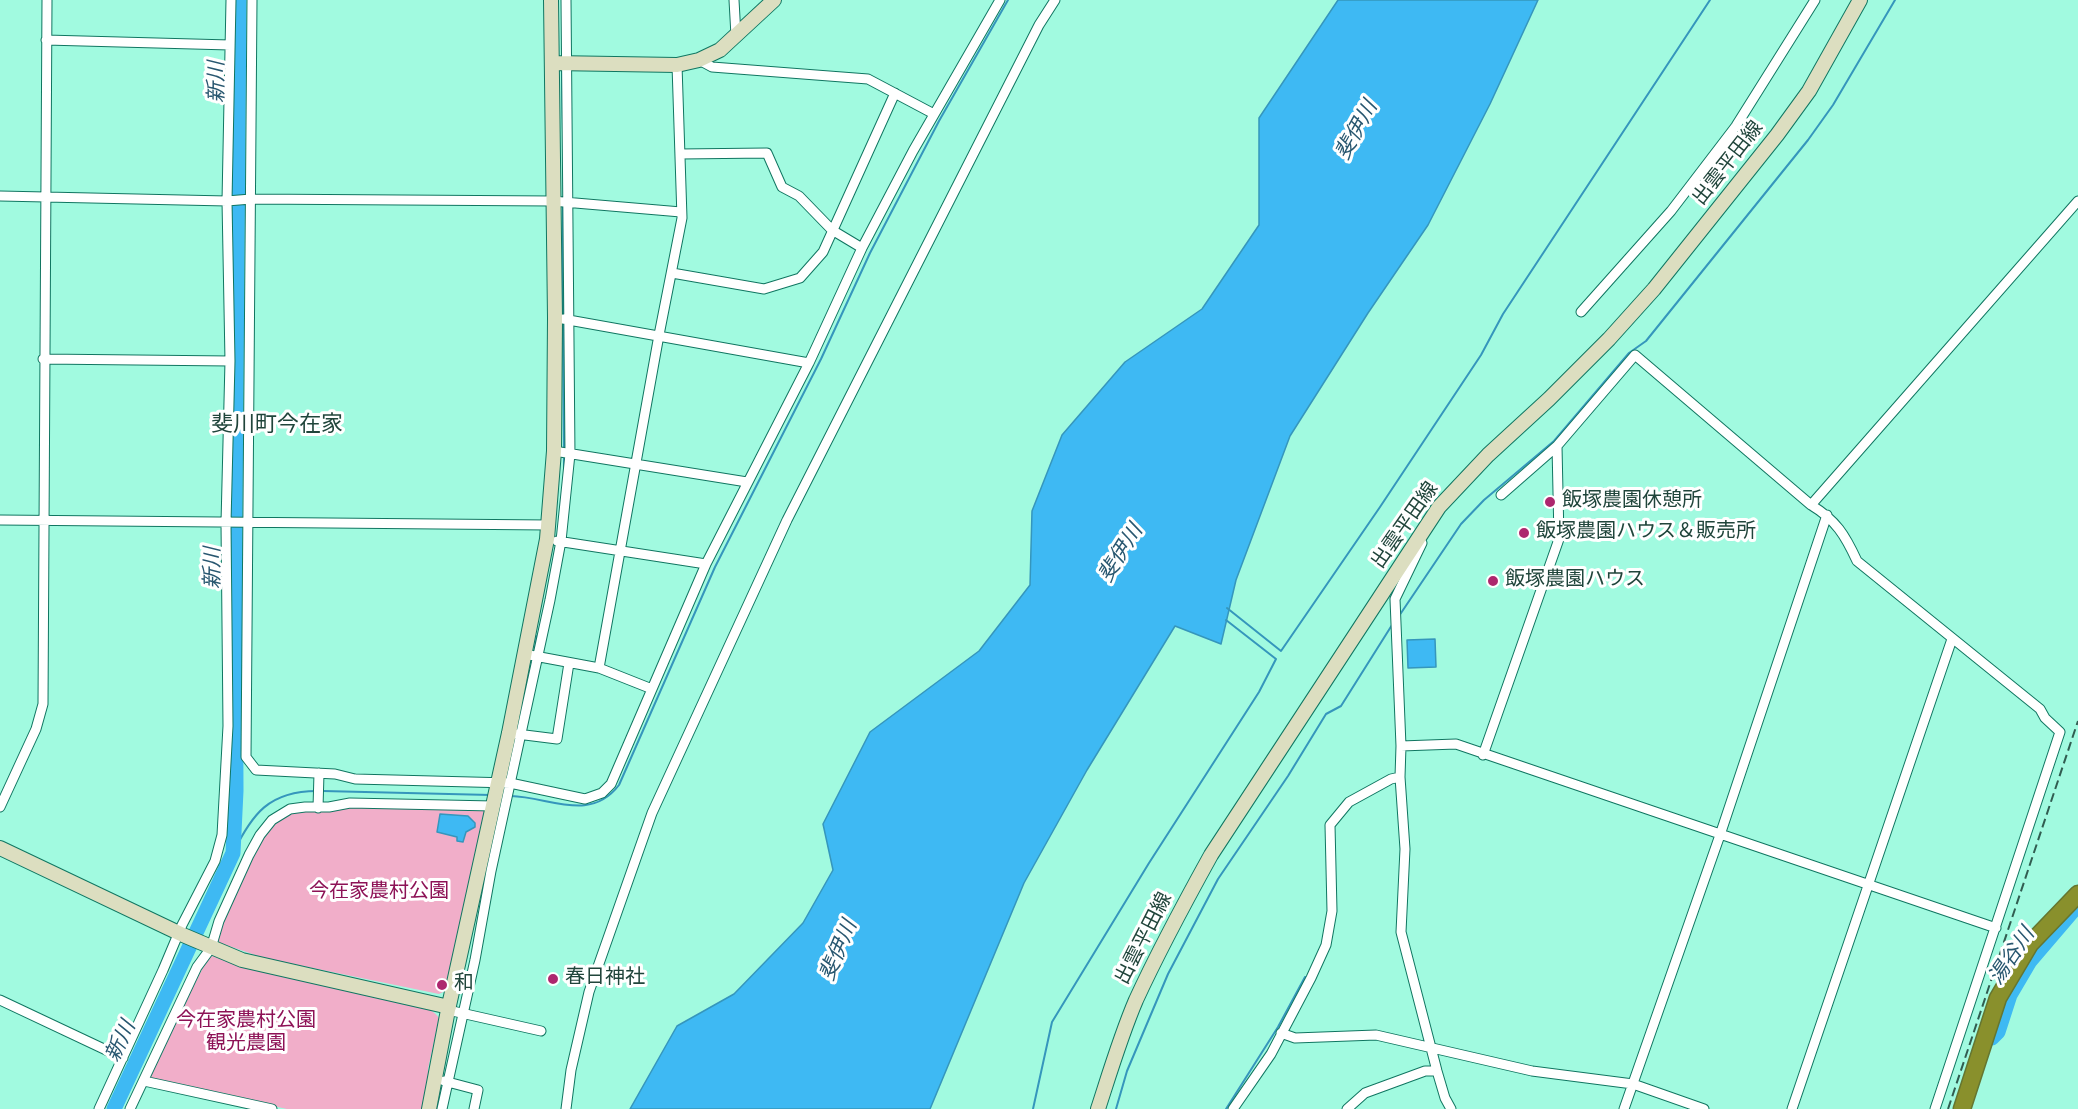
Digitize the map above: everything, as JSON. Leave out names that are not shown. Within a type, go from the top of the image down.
[{"type":"highway","points":[[1962,1109],[1998,998],[2030,944],[2078,894]]},
{"type":"street","points":[[0,807],[36,729],[43,704],[43,359],[47,0]]},
{"type":"street","points":[[99,1109],[215,861],[222,835],[228,726],[226,523],[230,361],[227,201],[231,0]]},
{"type":"street","points":[[252,0],[245,523],[246,757],[256,770],[319,776],[335,774],[355,779],[504,783],[585,799],[602,793],[611,784],[706,564],[808,363],[862,248],[934,114],[1000,0]]},
{"type":"street","points":[[442,1109],[448,1009],[486,870],[515,734],[538,657],[552,535],[554,451],[568,202],[560,63],[551,0]]},
{"type":"street","points":[[515,734],[524,654],[552,535],[567,494],[570,454],[552,201],[566,0]]},
{"type":"street","points":[[734,0],[736,36]]},
{"type":"street","points":[[560,63],[677,65],[699,60],[720,50],[774,0]]},
{"type":"street","points":[[566,1109],[571,1070],[589,992],[652,813],[787,520],[1029,43],[1055,0]]},
{"type":"street","points":[[1581,312],[1671,211],[1736,126],[1815,0]]},
{"type":"street","name":"出雲平田線","points":[[1098,1109],[1136,1000],[1185,901],[1211,855],[1439,507],[1488,455],[1609,339],[1654,289],[1777,135],[1809,91],[1860,0]]},
{"type":"street","points":[[46,40],[230,45]]},
{"type":"street","points":[[699,60],[712,68],[868,79],[934,114]]},
{"type":"street","points":[[599,668],[682,218],[677,65]]},
{"type":"street","points":[[672,273],[764,289],[800,278],[823,252],[895,93]]},
{"type":"street","points":[[680,154],[767,153],[782,187],[799,196],[832,230],[862,248]]},
{"type":"street","points":[[0,196],[227,201],[248,199],[552,201],[681,212]]},
{"type":"street","points":[[1811,505],[2078,201]]},
{"type":"street","points":[[561,319],[808,363]]},
{"type":"street","points":[[1501,495],[1557,446],[1635,355],[1811,505],[1827,515],[1846,536],[1857,561],[2040,709],[2045,718],[2060,732],[1935,1109]]},
{"type":"street","points":[[43,359],[230,361]]},
{"type":"street","points":[[1483,755],[1559,539],[1557,446]]},
{"type":"street","points":[[554,451],[747,482]]},
{"type":"street","points":[[1439,507],[1436,519],[1395,599],[1401,746],[1400,777],[1405,849],[1401,932],[1437,1071],[1445,1098],[1451,1109]]},
{"type":"street","points":[[1624,1109],[1720,835],[1827,515]]},
{"type":"street","points":[[0,520],[245,523],[552,535],[621,551],[706,564]]},
{"type":"street","points":[[1792,1109],[1952,639]]},
{"type":"street","points":[[524,654],[599,668],[652,689]]},
{"type":"street","points":[[515,734],[557,739],[569,663]]},
{"type":"street","points":[[1401,746],[1456,744],[1996,928]]},
{"type":"street","points":[[318,806],[319,776]]},
{"type":"street","points":[[1233,1109],[1271,1054],[1326,945],[1332,911],[1330,825],[1349,802],[1391,779],[1400,777]]},
{"type":"street","points":[[429,1109],[442,1081],[463,1014],[475,960],[494,806],[504,783]]},
{"type":"street","points":[[130,1109],[260,835],[272,820],[290,809],[350,803],[494,806]]},
{"type":"street","points":[[0,848],[181,934],[242,960],[541,1031]]},
{"type":"street","points":[[461,958],[475,960]]},
{"type":"street","points":[[0,1000],[123,1058]]},
{"type":"street","points":[[1281,1033],[1295,1038],[1376,1035],[1532,1071],[1633,1084],[1704,1109]]},
{"type":"street","points":[[1347,1109],[1365,1093],[1425,1071],[1437,1071]]},
{"type":"street","points":[[144,1081],[272,1109]]},
{"type":"street","points":[[442,1081],[478,1090],[474,1109]]},
{"type":"green space","name":"今在家農村公園","points":[[347,807],[482,809],[487,814],[443,992],[439,994],[264,958],[218,941],[224,916],[240,878],[275,821],[300,811]]},
{"type":"green space","name":"今在家農村公園 観光農園","points":[[215,955],[400,1000],[400,1004],[432,1011],[439,1018],[428,1069],[429,1080],[423,1109],[287,1109],[152,1080],[150,1076],[179,1013],[208,958]]},
{"type":"water","name":"斐伊川","points":[[1338,0],[1538,0],[1490,104],[1428,225],[1368,313],[1290,436],[1236,580],[1221,644],[1175,626],[1087,770],[1024,883],[930,1109],[630,1109],[677,1026],[734,994],[803,923],[833,870],[823,824],[870,732],[979,651],[1030,585],[1032,511],[1062,435],[1125,362],[1202,309],[1259,225],[1259,118]]},
{"type":"water","points":[[1435,639],[1436,667],[1408,668],[1407,640]]},
{"type":"water","points":[[440,814],[468,816],[475,823],[475,827],[466,832],[463,842],[457,841],[457,837],[437,832]]},
{"type":"waterway","name":"新川","points":[[114,1109],[233,853],[236,791],[235,525],[239,0]]},
{"type":"waterway","points":[[562,0],[562,57]]},
{"type":"waterway","points":[[511,796],[582,805],[595,803],[608,796],[619,785],[715,567],[821,359],[870,253],[939,121],[1008,0]]},
{"type":"waterway","points":[[1227,608],[1281,651],[1481,355],[1503,314],[1710,0]]},
{"type":"waterway","points":[[1399,616],[1461,524],[1484,500],[1554,441],[1629,353],[1646,341],[1808,140],[1833,105],[1895,0]]},
{"type":"waterway","points":[[562,69],[563,132]]},
{"type":"waterway","points":[[563,204],[563,315]]},
{"type":"waterway","points":[[563,321],[564,450]]},
{"type":"waterway","points":[[564,456],[564,471]]},
{"type":"waterway","points":[[1033,1109],[1052,1022],[1149,863],[1259,692],[1276,659],[1226,620]]},
{"type":"waterway","points":[[1116,1109],[1127,1071],[1168,974],[1218,879],[1288,776],[1326,714],[1341,706],[1392,625]]},
{"type":"waterway","points":[[534,654],[537,636]]},
{"type":"waterway","points":[[505,780],[513,751]]},
{"type":"waterway","points":[[233,853],[247,827],[264,807],[286,795],[317,791]]},
{"type":"waterway","points":[[323,791],[491,795]]},
{"type":"waterway","points":[[496,827],[500,806]]},
{"type":"waterway","name":"湯谷川","points":[[1992,1038],[1998,1032],[2010,995],[2030,961],[2078,905]]},
{"type":"waterway","points":[[1226,1109],[1278,1027],[1305,977]]},
{"type":"railway","points":[[1948,1109],[2078,721]]},
{"type":"place","name":"飯塚農園休憩所","points":[[1550,502]]},
{"type":"place","name":"飯塚農園ハウス＆販売所","points":[[1524,533]]},
{"type":"place","name":"飯塚農園ハウス","points":[[1493,581]]},
{"type":"place","name":"春日神社","points":[[553,979]]},
{"type":"place","name":"和","points":[[442,985]]},
{"type":"district","name":"斐川町今在家","points":[[277,426]]}]
